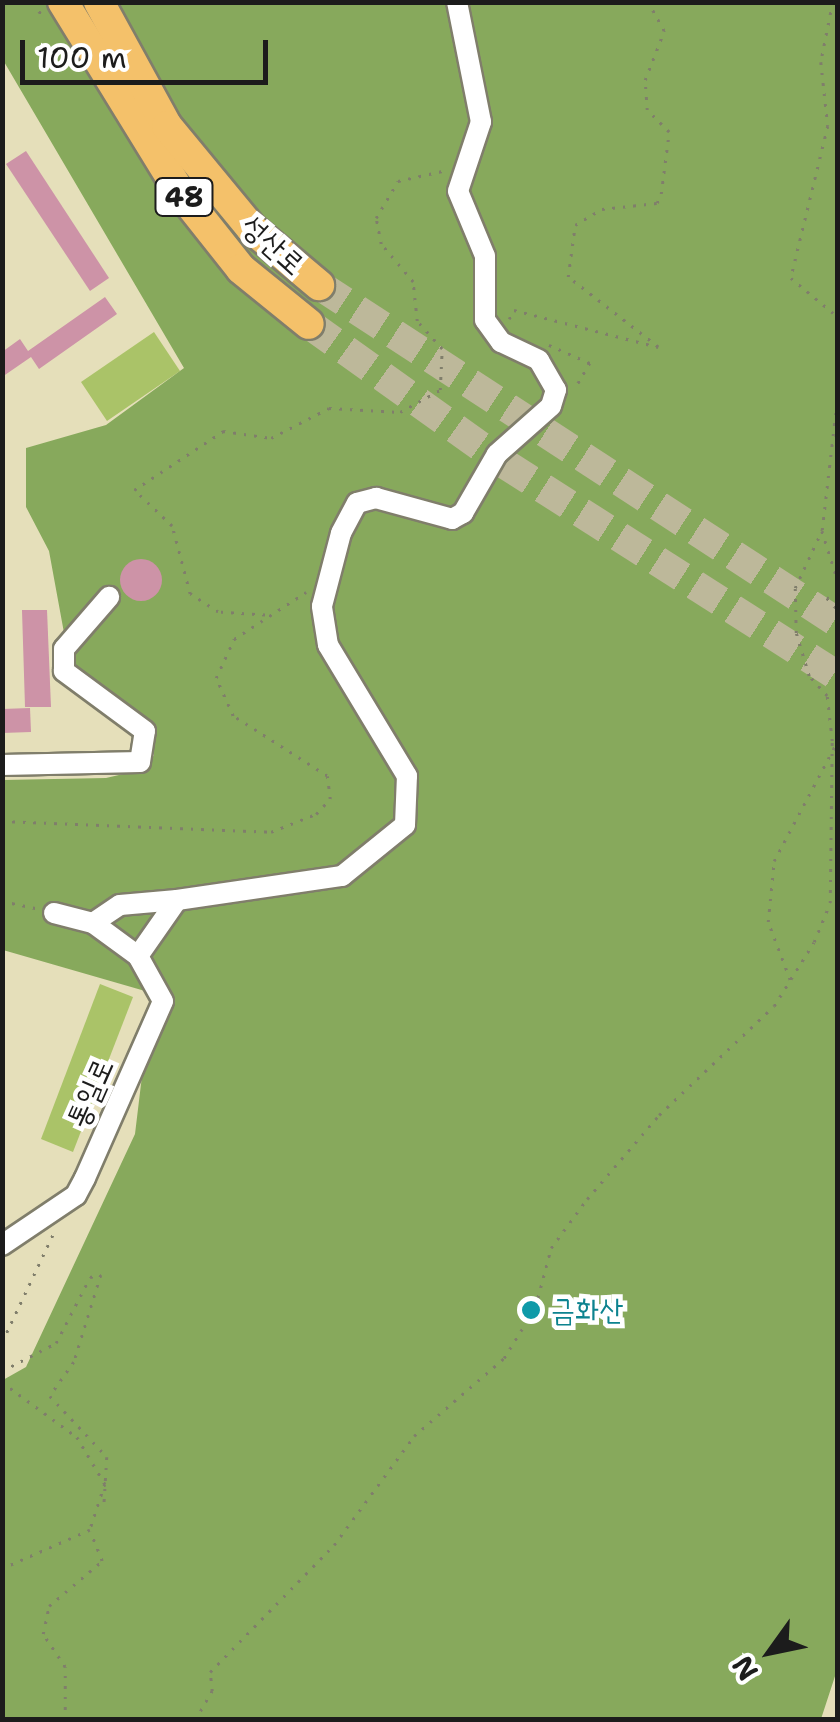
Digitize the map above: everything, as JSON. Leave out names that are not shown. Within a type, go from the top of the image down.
[{"type":"main road","points":[[46,2],[88,45]]},
{"type":"main road","name":"48","points":[[63,2],[88,45]]},
{"type":"main road","name":"48","points":[[87,2],[122,54]]},
{"type":"main road","name":"성산로","points":[[100,2],[122,54],[209,179],[319,285]]},
{"type":"main road","name":"성산로","points":[[88,45],[240,269],[308,324]]},
{"type":"street","points":[[93,923],[120,905],[342,876],[406,824],[407,776],[328,645],[328,578],[357,503],[388,496],[452,519],[497,454],[551,406],[547,369],[485,320],[486,256],[458,191],[460,172],[481,122],[457,2]]},
{"type":"street","points":[[2,764],[140,762],[145,731],[64,671],[64,649],[110,597]]},
{"type":"street","points":[[54,913],[93,923],[138,956],[177,900]]},
{"type":"street","name":"통일로","points":[[2,1245],[57,1208],[85,1178],[163,1001],[138,956]]},
{"type":"path","points":[[510,330],[514,310],[658,347],[568,278],[575,225],[602,209],[656,203],[660,194],[669,132],[647,110],[645,80],[664,31],[648,2]]},
{"type":"path","points":[[833,2],[821,62],[828,126],[791,278],[838,317]]},
{"type":"path","points":[[265,615],[218,612],[190,594],[172,526],[134,490],[223,430],[271,438],[329,408],[400,412],[440,390],[442,349],[417,320],[413,282],[381,244],[376,218],[398,181],[422,170],[460,172]]},
{"type":"path","points":[[542,344],[584,358],[592,370],[551,406]]},
{"type":"path","points":[[838,392],[822,530],[838,581]]},
{"type":"path","points":[[194,1720],[212,1691],[210,1672],[274,1597],[334,1546],[414,1436],[504,1358],[535,1308],[551,1248],[587,1199],[790,980],[830,903],[832,741],[827,696],[809,676],[796,634],[800,565],[822,530]]},
{"type":"path","points":[[2,821],[271,832],[316,814],[330,799],[327,776],[233,716],[219,691],[221,656],[265,615],[328,578]]},
{"type":"path","points":[[838,602],[827,598],[838,610]]},
{"type":"path","points":[[832,741],[838,740]]},
{"type":"path","points":[[790,980],[768,922],[774,862],[832,741]]},
{"type":"path","points":[[2,901],[54,913]]},
{"type":"path","points":[[2,1342],[57,1208]]},
{"type":"path","points":[[2,1370],[56,1343],[90,1277],[101,1275],[74,1362],[50,1396],[107,1456],[104,1508]]},
{"type":"path","points":[[2,1382],[89,1452],[106,1484],[104,1508],[90,1530],[2,1569]]},
{"type":"path","points":[[65,1720],[65,1667],[43,1634],[48,1606],[102,1561],[90,1530]]},
{"type":"green space","points":[[3,3],[837,3],[838,1667],[821,1719],[3,1719],[3,1380],[26,1367],[135,1134],[152,993],[3,950],[3,780],[106,778],[145,769],[154,755],[149,727],[71,671],[49,551],[26,507],[26,448],[106,425],[184,368],[3,60]]},
{"type":"green space","points":[[154,332],[180,371],[107,421],[81,382]]},
{"type":"green space","points":[[100,984],[133,997],[73,1152],[41,1139]]},
{"type":"building","points":[[26,151],[109,278],[90,291],[6,164]]},
{"type":"building","points":[[105,297],[117,314],[39,369],[31,357],[2,377],[2,352],[20,339],[28,351]]},
{"type":"building","points":[[141,559],[156,565],[162,580],[156,595],[141,601],[126,595],[120,580],[126,565]]},
{"type":"building","points":[[22,610],[47,610],[51,707],[25,707]]},
{"type":"building","points":[[30,708],[31,732],[2,733],[2,709]]},
{"type":"tunnel","points":[[319,285],[838,623]]},
{"type":"tunnel","points":[[309,324],[505,464],[838,676]]},
{"type":"place","name":"금화산","points":[[531,1310]]}]
